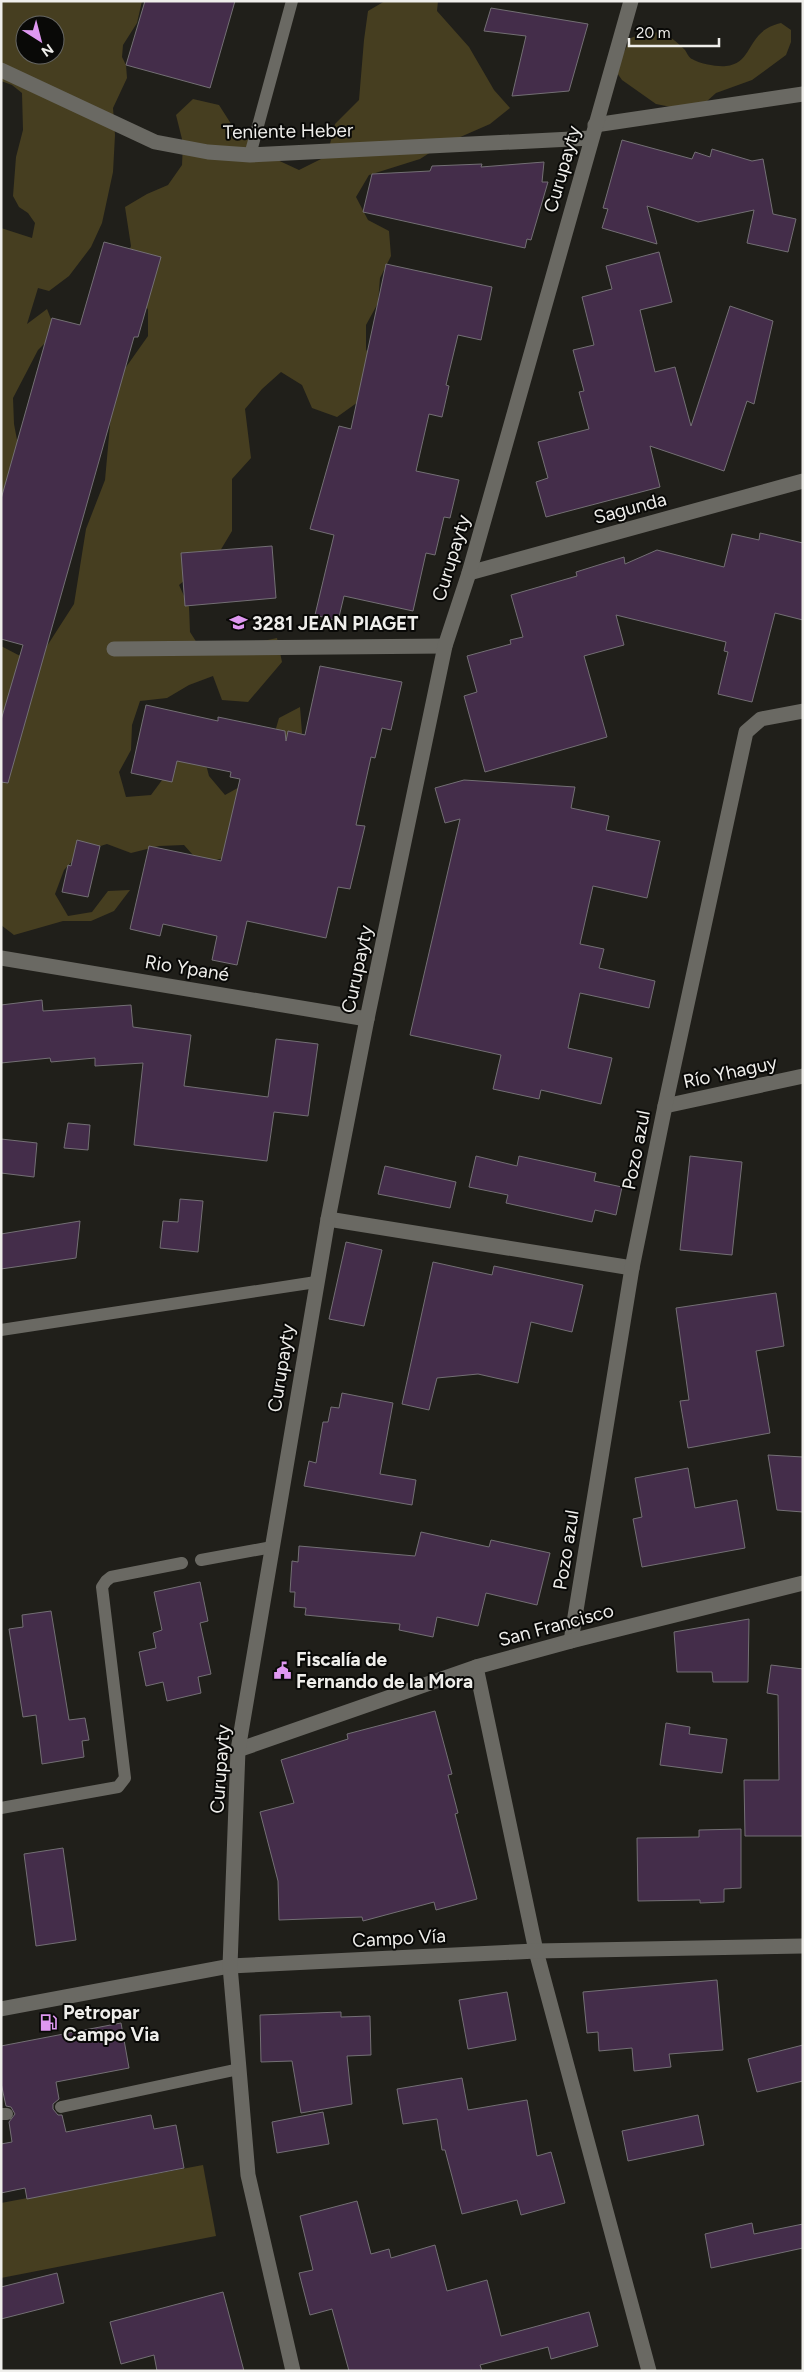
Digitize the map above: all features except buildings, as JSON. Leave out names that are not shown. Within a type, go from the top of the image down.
[{"type":"street","name":"Curupayty","points":[[293,2371],[248,2175],[230,1966],[238,1750],[316,1282],[367,1019],[445,646],[469,573],[631,1]]},
{"type":"street","name":"Teniente Heber","points":[[1,70],[155,142],[208,152],[250,155],[593,132],[803,94]]},
{"type":"street","name":"Sagunda","points":[[469,573],[803,481]]},
{"type":"street","points":[[114,649],[445,646]]},
{"type":"street","name":"Pozo azul","points":[[571,1641],[632,1268],[746,732],[761,719],[803,710]]},
{"type":"street","name":"Rio Ypané","points":[[1,958],[367,1019]]},
{"type":"street","name":"Río Yhaguy","points":[[665,1106],[803,1076]]},
{"type":"street","points":[[328,1219],[632,1268]]},
{"type":"street","name":"San Francisco","points":[[238,1750],[476,1666],[803,1583]]},
{"type":"street","points":[[476,1666],[536,1951],[649,2371]]},
{"type":"street","name":"Campo Vía","points":[[1,2009],[230,1966],[536,1951],[803,1946]]},
{"type":"lane","points":[[250,155],[292,1]]},
{"type":"lane","points":[[1,1330],[316,1282]]},
{"type":"lane","points":[[201,1560],[272,1547]]},
{"type":"lane","points":[[1,1808],[118,1786],[125,1778],[102,1587],[111,1577],[182,1563]]},
{"type":"lane","points":[[61,2107],[239,2069]]},
{"type":"shaded area","points":[[1,1],[142,1],[137,23],[123,45],[122,57],[126,65],[127,78],[113,108],[115,135],[113,172],[102,223],[91,247],[69,276],[49,291],[38,288],[27,324],[47,309],[56,332],[38,350],[13,398],[14,424],[24,477],[1,512],[1,228],[32,238],[35,223],[28,213],[19,207],[13,196],[16,157],[23,130],[22,93],[12,85],[1,81]]},
{"type":"shaded area","points":[[385,1],[438,1],[437,11],[469,47],[494,90],[510,108],[490,124],[442,145],[420,159],[369,175],[356,197],[368,220],[389,231],[391,256],[380,278],[378,303],[366,325],[366,350],[384,366],[358,402],[337,417],[312,408],[302,385],[281,372],[262,389],[245,409],[251,458],[232,479],[232,531],[220,551],[179,585],[189,607],[190,632],[204,654],[277,638],[282,662],[248,702],[222,700],[213,676],[189,685],[167,698],[140,701],[132,725],[131,750],[119,772],[126,797],[151,795],[180,756],[202,749],[209,776],[225,795],[245,784],[272,742],[279,718],[300,707],[302,733],[227,857],[201,864],[184,845],[159,846],[131,853],[107,844],[81,852],[64,870],[55,894],[68,916],[92,912],[108,891],[130,890],[114,911],[91,921],[63,921],[14,935],[1,925],[1,646],[26,659],[47,646],[74,604],[86,529],[105,480],[112,403],[119,377],[148,336],[148,309],[129,293],[122,269],[131,246],[125,207],[147,194],[168,185],[182,165],[183,143],[176,115],[193,99],[219,105],[235,130],[271,157],[299,170],[327,156],[335,124],[359,100],[368,11]]},
{"type":"shaded area","points":[[781,23],[791,30],[791,42],[786,55],[752,80],[716,93],[706,102],[681,109],[656,104],[622,80],[615,70],[631,38],[639,35],[654,32],[667,35],[679,44],[690,58],[695,61],[709,65],[726,66],[735,64],[742,59],[761,33],[769,27]]},
{"type":"shaded area","points":[[203,2165],[216,2236],[1,2278],[1,2203]]},
{"type":"place","name":"3281 JEAN PIAGET","points":[[238,623]]},
{"type":"place","name":"Fiscalía de Fernando de la Mora","points":[[282,1670]]},
{"type":"place","name":"Petropar Campo Via","points":[[49,2023]]}]
